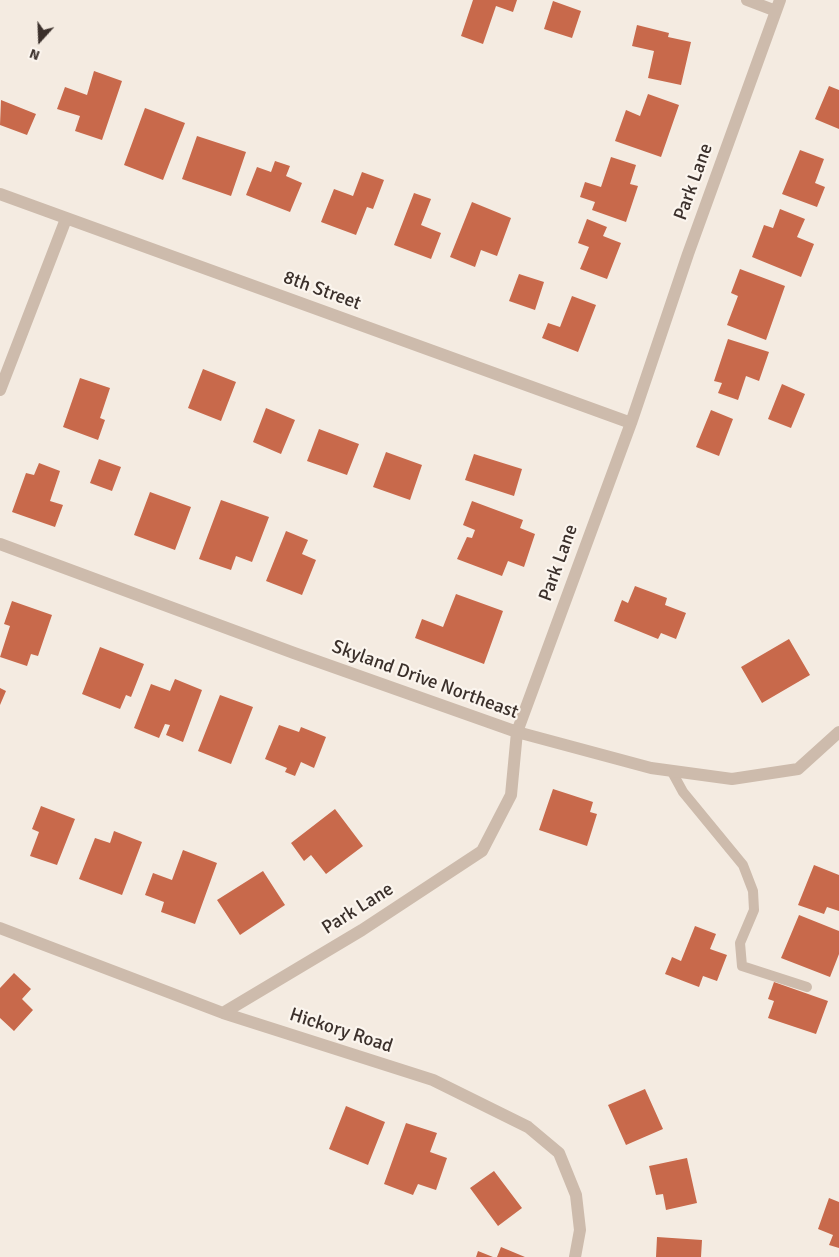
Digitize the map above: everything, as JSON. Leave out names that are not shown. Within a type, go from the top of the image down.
[{"type":"street","points":[[747,0],[778,5]]},
{"type":"street","name":"Park Lane","points":[[223,1013],[362,930],[482,850],[511,795],[517,732],[631,423],[688,254],[778,5]]},
{"type":"street","name":"8th Street","points":[[0,194],[631,423]]},
{"type":"street","points":[[0,390],[66,219]]},
{"type":"street","name":"Skyland Drive Northeast","points":[[0,544],[294,653],[517,732],[651,768],[732,779],[798,769],[839,732]]},
{"type":"street","name":"Hickory Road","points":[[0,928],[223,1013],[433,1080],[528,1127],[559,1152],[576,1195],[580,1230],[575,1257]]},
{"type":"lane","points":[[671,770],[683,792],[743,865],[754,890],[754,910],[740,943],[742,966],[807,987]]},
{"type":"building","points":[[473,0],[517,0],[513,12],[496,6],[483,44],[461,36]]},
{"type":"building","points":[[553,1],[581,11],[572,38],[544,29]]},
{"type":"building","points":[[637,25],[669,33],[668,37],[691,42],[681,85],[648,78],[654,51],[632,46]]},
{"type":"building","points":[[94,71],[122,81],[102,140],[75,131],[80,116],[57,109],[65,87],[87,95]]},
{"type":"building","points":[[829,86],[839,90],[839,129],[815,119]]},
{"type":"building","points":[[648,94],[679,105],[661,157],[615,141],[626,110],[640,116]]},
{"type":"building","points":[[1,100],[36,114],[27,135],[0,125]]},
{"type":"building","points":[[145,108],[185,123],[163,180],[124,165]]},
{"type":"building","points":[[197,136],[246,152],[231,196],[182,179]]},
{"type":"building","points":[[800,150],[824,159],[815,183],[825,187],[817,207],[782,194]]},
{"type":"building","points":[[611,157],[636,165],[630,184],[638,186],[626,222],[592,210],[595,202],[580,197],[585,182],[601,187]]},
{"type":"building","points":[[275,161],[290,166],[286,176],[302,183],[290,212],[246,195],[257,167],[271,172]]},
{"type":"building","points":[[362,172],[384,180],[373,209],[367,207],[356,235],[321,222],[334,189],[353,196]]},
{"type":"building","points":[[414,193],[431,199],[421,225],[441,233],[431,259],[394,245]]},
{"type":"building","points":[[472,202],[511,218],[497,256],[481,250],[475,267],[450,257]]},
{"type":"building","points":[[780,209],[805,219],[797,237],[814,244],[801,277],[752,257],[764,225],[773,228]]},
{"type":"building","points":[[587,219],[607,227],[603,236],[621,243],[607,279],[580,269],[589,247],[578,243]]},
{"type":"building","points":[[740,269],[785,286],[766,340],[727,325],[738,296],[731,293]]},
{"type":"building","points":[[519,274],[544,282],[535,310],[509,301]]},
{"type":"building","points":[[572,296],[596,305],[578,352],[542,338],[548,323],[560,327]]},
{"type":"building","points":[[728,339],[769,352],[759,381],[746,376],[738,400],[718,393],[722,383],[714,381]]},
{"type":"building","points":[[203,369],[236,382],[221,421],[188,408]]},
{"type":"building","points":[[80,378],[110,388],[100,418],[105,420],[98,440],[63,427]]},
{"type":"building","points":[[782,384],[805,394],[791,428],[768,419]]},
{"type":"building","points":[[266,408],[295,420],[281,454],[253,442]]},
{"type":"building","points":[[711,410],[733,419],[719,456],[696,447]]},
{"type":"building","points":[[319,429],[359,444],[347,475],[307,461]]},
{"type":"building","points":[[386,452],[422,465],[410,500],[373,487]]},
{"type":"building","points":[[474,454],[522,469],[514,496],[465,480]]},
{"type":"building","points":[[99,459],[121,467],[112,491],[90,483]]},
{"type":"building","points":[[39,463],[60,471],[50,501],[63,505],[55,527],[12,512],[26,473],[34,475]]},
{"type":"building","points":[[150,492],[191,507],[175,550],[134,535]]},
{"type":"building","points":[[221,500],[269,517],[252,562],[236,556],[231,570],[199,559]]},
{"type":"building","points":[[472,501],[523,520],[520,528],[535,534],[524,567],[508,561],[502,576],[457,559],[467,537],[472,538],[475,530],[463,525]]},
{"type":"building","points":[[286,531],[308,540],[302,554],[316,560],[302,595],[266,581]]},
{"type":"building","points":[[635,586],[667,598],[665,605],[686,613],[676,639],[661,633],[658,639],[614,621],[622,600],[628,603]]},
{"type":"building","points":[[456,594],[503,611],[484,664],[415,638],[422,619],[443,627]]},
{"type":"building","points":[[12,601],[52,615],[38,656],[31,654],[27,666],[0,657],[10,626],[4,624]]},
{"type":"building","points":[[789,639],[810,675],[762,703],[741,667]]},
{"type":"building","points":[[100,647],[144,664],[131,697],[126,695],[120,709],[82,694]]},
{"type":"building","points":[[175,679],[202,690],[183,742],[166,735],[170,725],[165,724],[159,738],[134,728],[151,684],[170,691]]},
{"type":"building","points":[[0,688],[6,691],[0,705]]},
{"type":"building","points":[[220,695],[253,707],[231,764],[198,751]]},
{"type":"building","points":[[279,725],[299,732],[301,727],[326,737],[314,768],[301,762],[295,776],[285,772],[287,768],[265,759]]},
{"type":"building","points":[[553,789],[593,802],[590,812],[597,814],[587,846],[539,830]]},
{"type":"building","points":[[41,806],[75,819],[57,865],[30,856],[39,832],[32,829]]},
{"type":"building","points":[[335,809],[363,846],[326,874],[311,855],[304,861],[291,843]]},
{"type":"building","points":[[114,831],[142,842],[122,895],[79,879],[95,838],[110,843]]},
{"type":"building","points":[[183,850],[217,863],[195,924],[161,912],[164,902],[145,895],[153,873],[172,880]]},
{"type":"building","points":[[814,865],[839,875],[839,911],[827,907],[824,914],[798,905]]},
{"type":"building","points":[[263,871],[285,905],[240,935],[217,900]]},
{"type":"building","points":[[799,915],[839,931],[839,954],[830,977],[781,958]]},
{"type":"building","points":[[695,926],[716,934],[710,949],[727,955],[717,981],[703,976],[699,987],[665,974],[672,957],[681,961]]},
{"type":"building","points":[[14,973],[31,989],[22,999],[33,1010],[14,1031],[0,1018],[0,988]]},
{"type":"building","points":[[774,982],[828,1001],[816,1034],[768,1018],[774,1001],[768,999]]},
{"type":"building","points":[[645,1089],[663,1129],[626,1145],[608,1105]]},
{"type":"building","points":[[346,1106],[385,1122],[368,1165],[329,1149]]},
{"type":"building","points":[[406,1123],[437,1133],[430,1152],[447,1158],[436,1190],[418,1184],[413,1195],[384,1184]]},
{"type":"building","points":[[687,1158],[697,1203],[666,1210],[663,1194],[656,1195],[649,1166]]},
{"type":"building","points":[[494,1171],[522,1208],[498,1226],[470,1188]]},
{"type":"building","points":[[829,1198],[839,1202],[839,1248],[829,1245],[833,1235],[818,1229]]},
{"type":"building","points":[[657,1237],[702,1240],[701,1257],[656,1257]]},
{"type":"building","points":[[501,1247],[525,1257],[497,1257]]},
{"type":"building","points":[[478,1251],[493,1257],[476,1257]]}]
